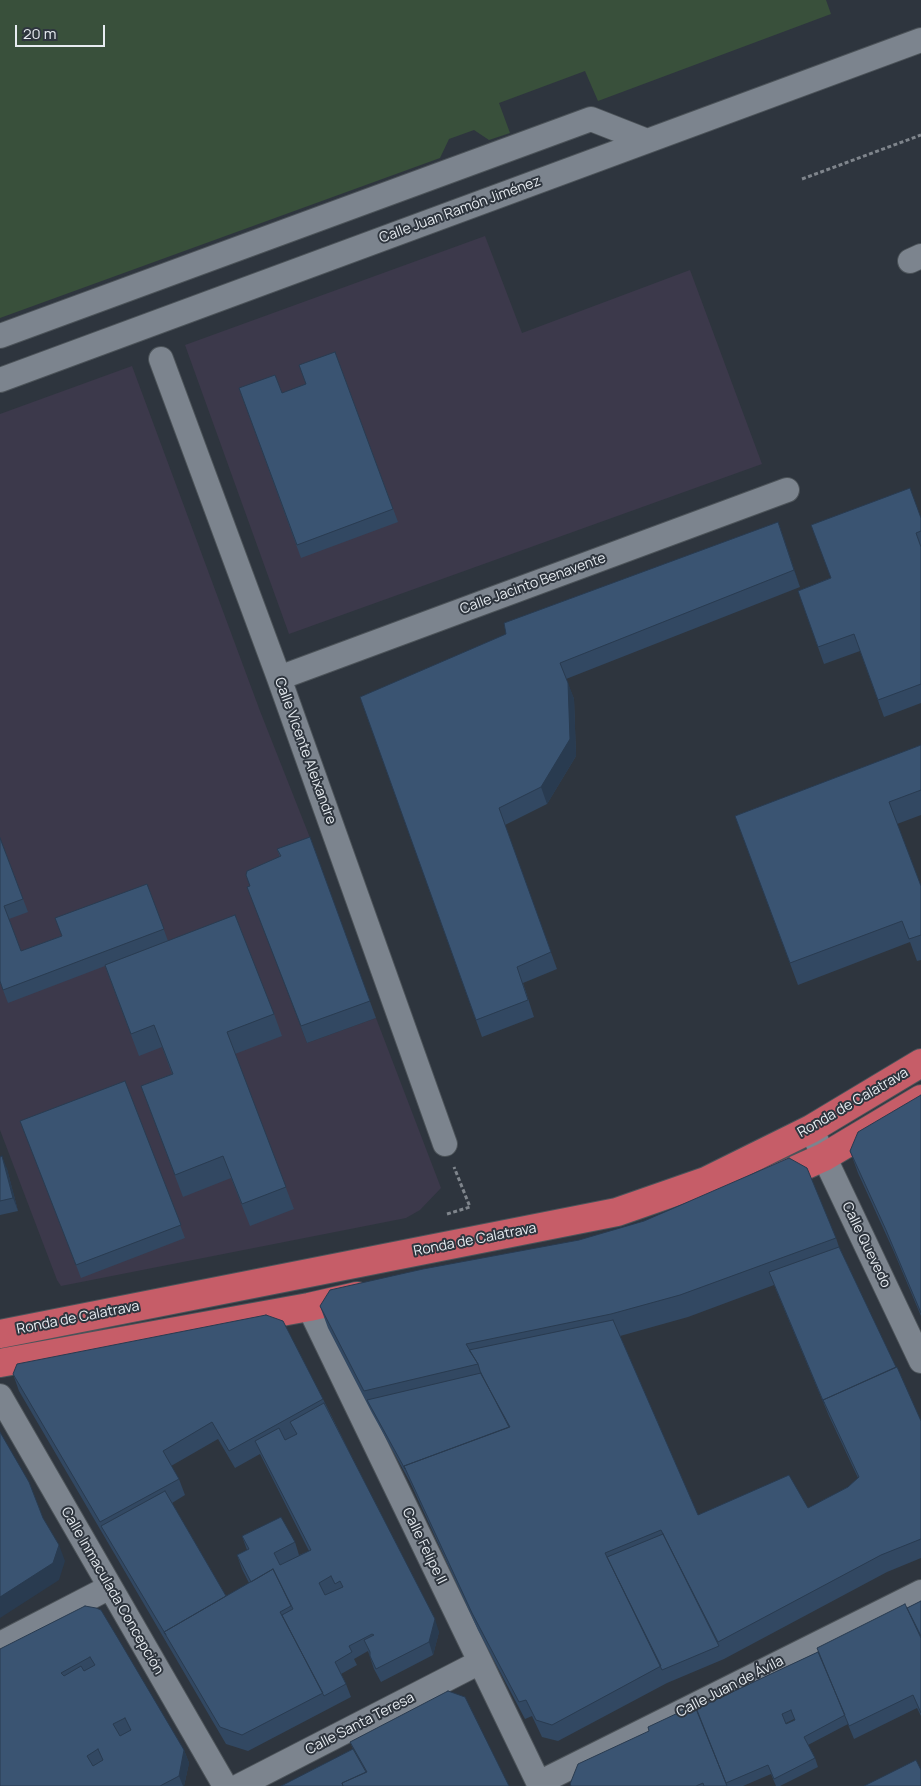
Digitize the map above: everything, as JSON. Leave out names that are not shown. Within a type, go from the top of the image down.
[{"type":"highway","name":"Ronda de Calatrava","points":[[0,1334],[617,1212],[706,1181],[811,1129],[921,1063]]},
{"type":"highway","points":[[742,1194],[824,1157],[921,1099]]},
{"type":"highway","points":[[0,1363],[308,1307],[382,1291]]},
{"type":"street","name":"Calle Juan Ramón Jiménez","points":[[0,380],[921,40]]},
{"type":"street","points":[[0,336],[592,119],[647,141]]},
{"type":"street","name":"Calle Vicente Aleixandre","points":[[161,359],[279,678],[445,1144]]},
{"type":"street","name":"Calle Jacinto Benavente","points":[[279,678],[787,490]]},
{"type":"street","name":"Calle Quevedo","points":[[811,1129],[921,1360]]},
{"type":"street","name":"Calle Felipe II","points":[[308,1307],[539,1784]]},
{"type":"street","name":"Calle Inmaculada Concepción","points":[[0,1396],[225,1786]]},
{"type":"street","points":[[0,1644],[110,1588]]},
{"type":"street","name":"Calle Juan de Ávila","points":[[539,1784],[921,1592]]},
{"type":"street","name":"Calle Santa Teresa","points":[[239,1786],[480,1662]]},
{"type":"path","points":[[802,179],[921,136]]},
{"type":"path","points":[[441,1215],[470,1207],[445,1144]]},
{"type":"shaded area","points":[[485,236],[522,333],[690,270],[762,464],[289,634],[185,345]]},
{"type":"shaded area","points":[[132,366],[260,711],[316,853],[284,865],[254,904],[307,1043],[376,1018],[441,1188],[420,1210],[406,1218],[61,1286],[57,1280],[0,1130],[0,414]]},
{"type":"green space","points":[[0,0],[826,0],[831,14],[598,101],[585,71],[499,103],[510,133],[489,140],[474,130],[449,139],[440,158],[0,318]]},
{"type":"building","points":[[335,352],[393,509],[297,545],[239,388],[275,375],[282,393],[306,384],[299,365]]},
{"type":"building","points":[[910,488],[921,518],[921,531],[916,533],[921,547],[921,684],[878,700],[854,634],[818,647],[798,591],[831,578],[811,525]]},
{"type":"building","points":[[778,522],[794,570],[560,663],[568,683],[570,739],[541,787],[499,808],[551,952],[517,967],[528,1000],[476,1020],[360,697],[506,634],[504,623]]},
{"type":"building","points":[[921,745],[921,790],[889,802],[921,886],[921,935],[909,939],[902,921],[790,963],[735,816]]},
{"type":"building","points":[[310,837],[370,1001],[301,1026],[247,887],[250,886],[246,875],[247,871],[281,856],[277,849]]},
{"type":"building","points":[[0,838],[23,899],[4,906],[21,951],[62,936],[55,918],[147,884],[164,929],[3,990],[0,981]]},
{"type":"building","points":[[235,915],[274,1014],[227,1032],[286,1187],[242,1204],[223,1156],[175,1175],[141,1086],[173,1074],[154,1025],[131,1034],[105,965]]},
{"type":"building","points":[[125,1081],[181,1225],[76,1265],[20,1121]]},
{"type":"building","points":[[921,1095],[921,1313],[850,1151],[858,1132]]},
{"type":"building","points":[[2,1156],[13,1198],[0,1201],[0,1157]]},
{"type":"building","points":[[789,1158],[807,1168],[836,1238],[680,1295],[611,1314],[466,1344],[478,1364],[364,1391],[320,1306],[330,1290],[423,1269],[579,1240],[644,1221]]},
{"type":"building","points":[[839,1247],[896,1367],[823,1400],[824,1403],[769,1272]]},
{"type":"building","points":[[266,1315],[283,1321],[323,1399],[229,1451],[212,1422],[163,1451],[179,1479],[100,1522],[13,1374],[17,1364]]},
{"type":"building","points":[[613,1320],[698,1515],[789,1475],[808,1508],[848,1487],[859,1477],[823,1400],[897,1367],[921,1421],[921,1539],[881,1555],[718,1642],[661,1530],[605,1553],[661,1666],[552,1725],[536,1720],[526,1700],[519,1702],[472,1613],[404,1466],[510,1427],[469,1350]]},
{"type":"building","points":[[481,1373],[509,1427],[404,1466],[405,1469],[367,1400]]},
{"type":"building","points":[[324,1403],[435,1619],[429,1642],[376,1669],[364,1640],[374,1635],[372,1634],[349,1646],[352,1652],[335,1662],[346,1684],[324,1696],[282,1615],[293,1609],[273,1569],[251,1582],[237,1555],[249,1549],[242,1536],[281,1517],[295,1542],[274,1553],[280,1565],[311,1550],[255,1441],[279,1428],[285,1440],[297,1434],[290,1422]],"holes":[[[331,1576],[335,1584],[340,1581],[343,1587],[325,1595],[319,1583]]]},
{"type":"building","points":[[0,1432],[29,1482],[43,1518],[59,1545],[53,1563],[0,1597]]},
{"type":"building","points":[[165,1491],[226,1596],[164,1632],[101,1526]]},
{"type":"building","points":[[663,1534],[719,1646],[662,1670],[607,1557]]},
{"type":"building","points":[[273,1569],[291,1606],[280,1612],[323,1693],[242,1735],[220,1727],[164,1632]]},
{"type":"building","points":[[921,1601],[921,1636],[907,1608]]},
{"type":"building","points":[[905,1604],[921,1638],[921,1713],[913,1695],[849,1726],[817,1648]]},
{"type":"building","points":[[85,1606],[101,1610],[184,1750],[179,1776],[160,1786],[0,1786],[0,1649]],"holes":[[[90,1657],[95,1665],[84,1671],[81,1666],[64,1676],[61,1673]],[[125,1718],[131,1730],[120,1736],[113,1724]],[[98,1749],[103,1760],[93,1766],[87,1756]]]},
{"type":"building","points":[[818,1652],[845,1715],[804,1737],[815,1758],[774,1779],[768,1765],[726,1783],[696,1709]],"holes":[[[791,1710],[795,1720],[786,1724],[782,1714]]]},
{"type":"building","points":[[448,1691],[465,1697],[509,1786],[343,1786],[342,1783],[367,1772],[350,1742]]},
{"type":"building","points":[[695,1705],[727,1786],[704,1786],[703,1783],[696,1786],[571,1786],[570,1784],[578,1764],[649,1731],[648,1727]]},
{"type":"building","points":[[353,1749],[366,1772],[342,1783],[343,1786],[281,1786]]},
{"type":"building","points":[[916,1760],[921,1770],[921,1786],[864,1786]]}]
